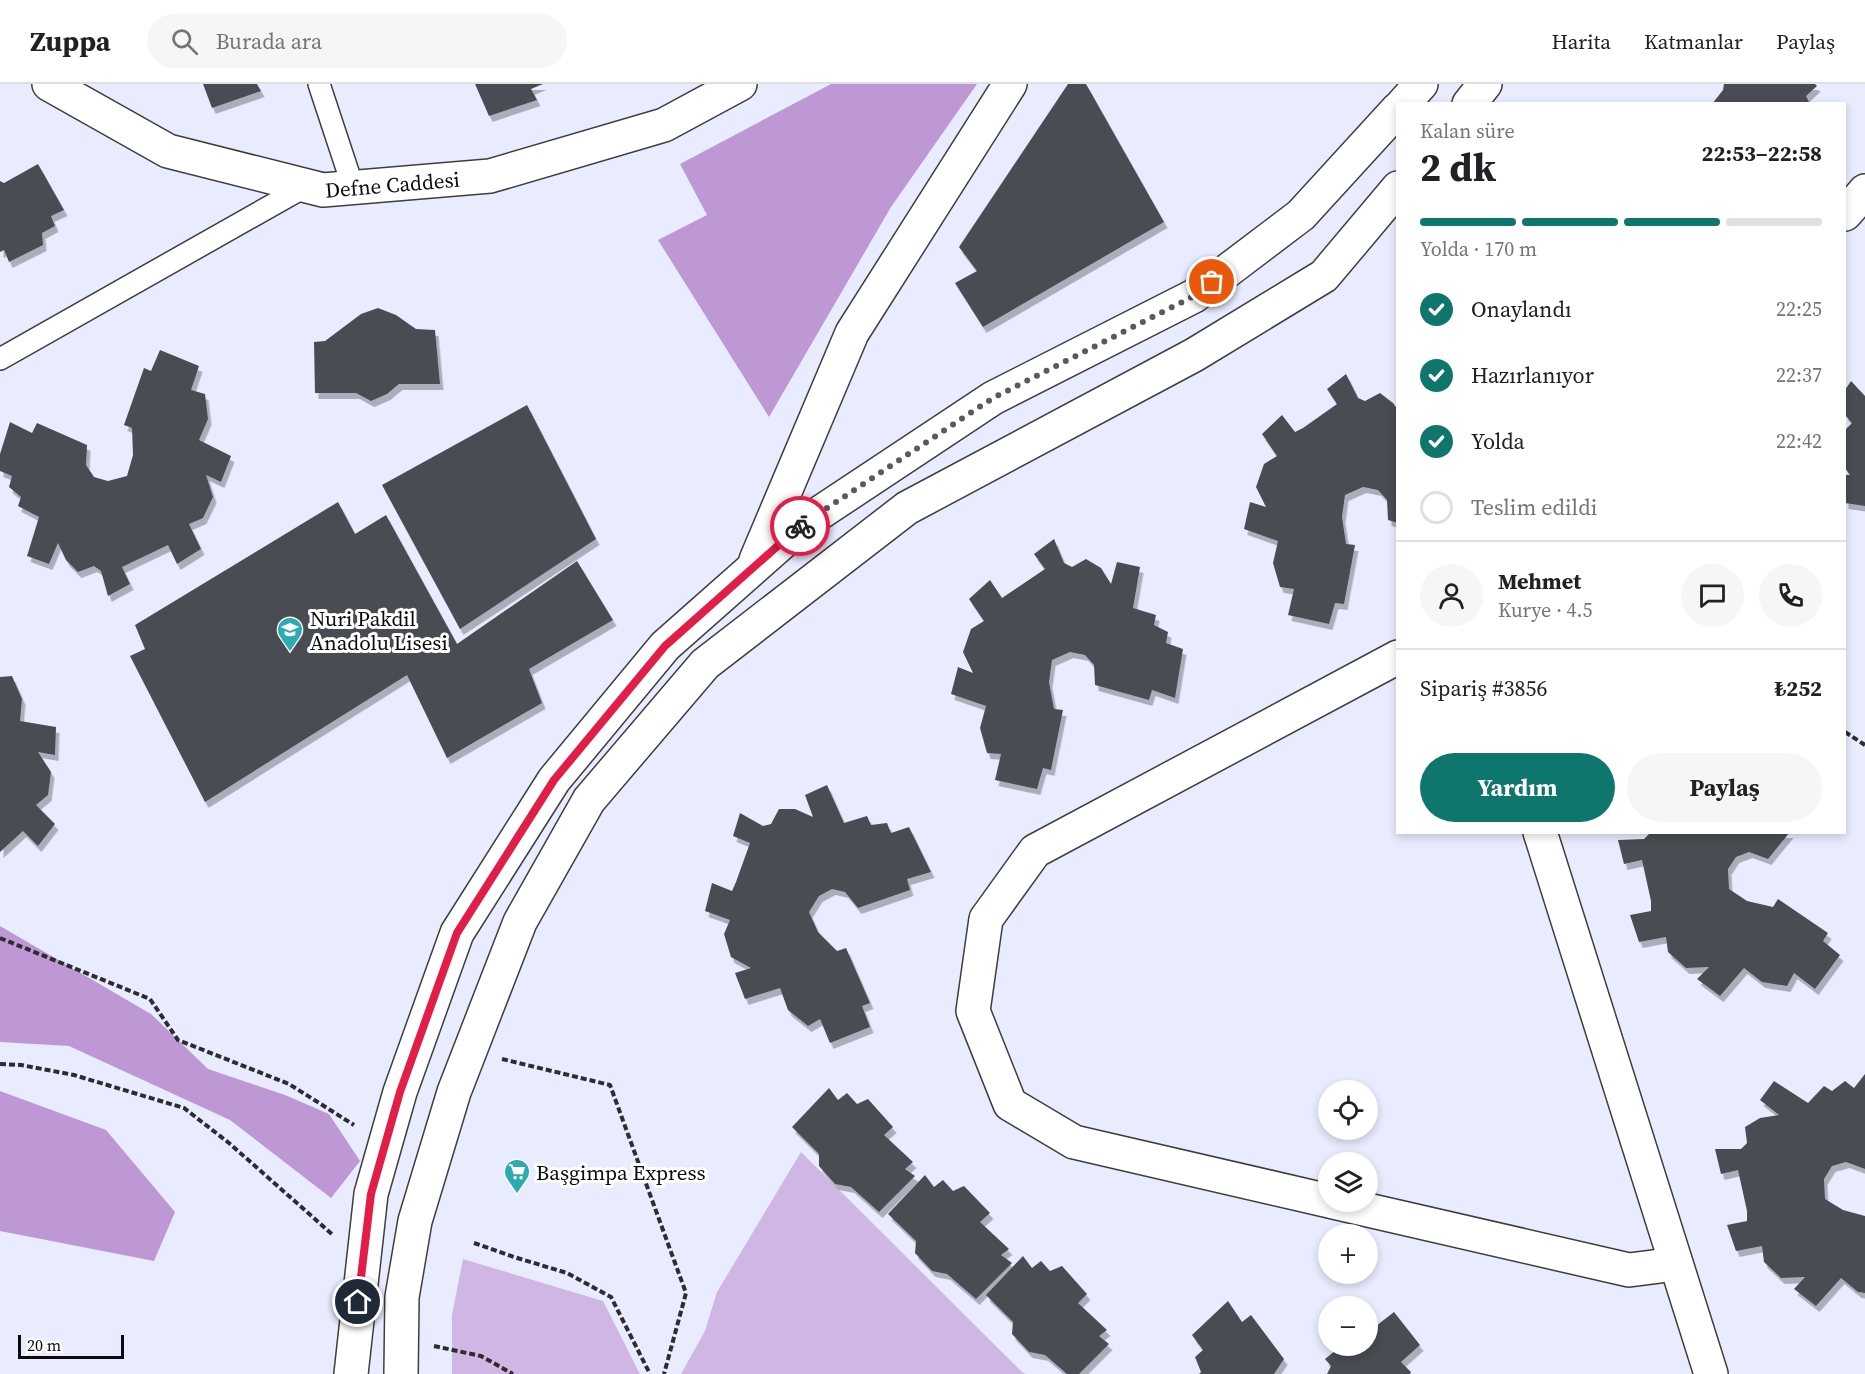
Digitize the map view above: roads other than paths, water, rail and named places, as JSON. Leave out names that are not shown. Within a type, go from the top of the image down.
[{"type":"street","name":"Defne Caddesi","points":[[49,84],[168,151],[323,190],[490,176],[664,125],[740,84]]},
{"type":"street","points":[[753,568],[852,333],[1010,84]]},
{"type":"street","points":[[1405,102],[1421,84]]},
{"type":"street","points":[[1471,102],[1485,84]]},
{"type":"street","points":[[351,1374],[371,1194],[400,1092],[457,933],[554,780],[665,646],[802,524],[993,398],[1194,296],[1301,215],[1396,111]]},
{"type":"street","points":[[401,1374],[402,1297],[415,1221],[453,1092],[520,922],[589,800],[705,664],[907,508],[1194,355],[1324,276],[1396,190]]},
{"type":"street","points":[[1846,213],[1865,191]]},
{"type":"street","points":[[1318,1198],[1074,1142],[1010,1104],[973,1011],[986,919],[1035,851],[1396,658]]},
{"type":"street","points":[[1541,834],[1710,1374]]},
{"type":"street","points":[[1378,1212],[1629,1270],[1676,1264]]},
{"type":"lane","points":[[319,84],[353,187]]},
{"type":"lane","points":[[0,359],[306,186]]},
{"type":"place","name":"Nuri Pakdil Anadolu Lisesi","points":[[290,653]]},
{"type":"place","name":"Başgimpa Express","points":[[517,1195]]}]
